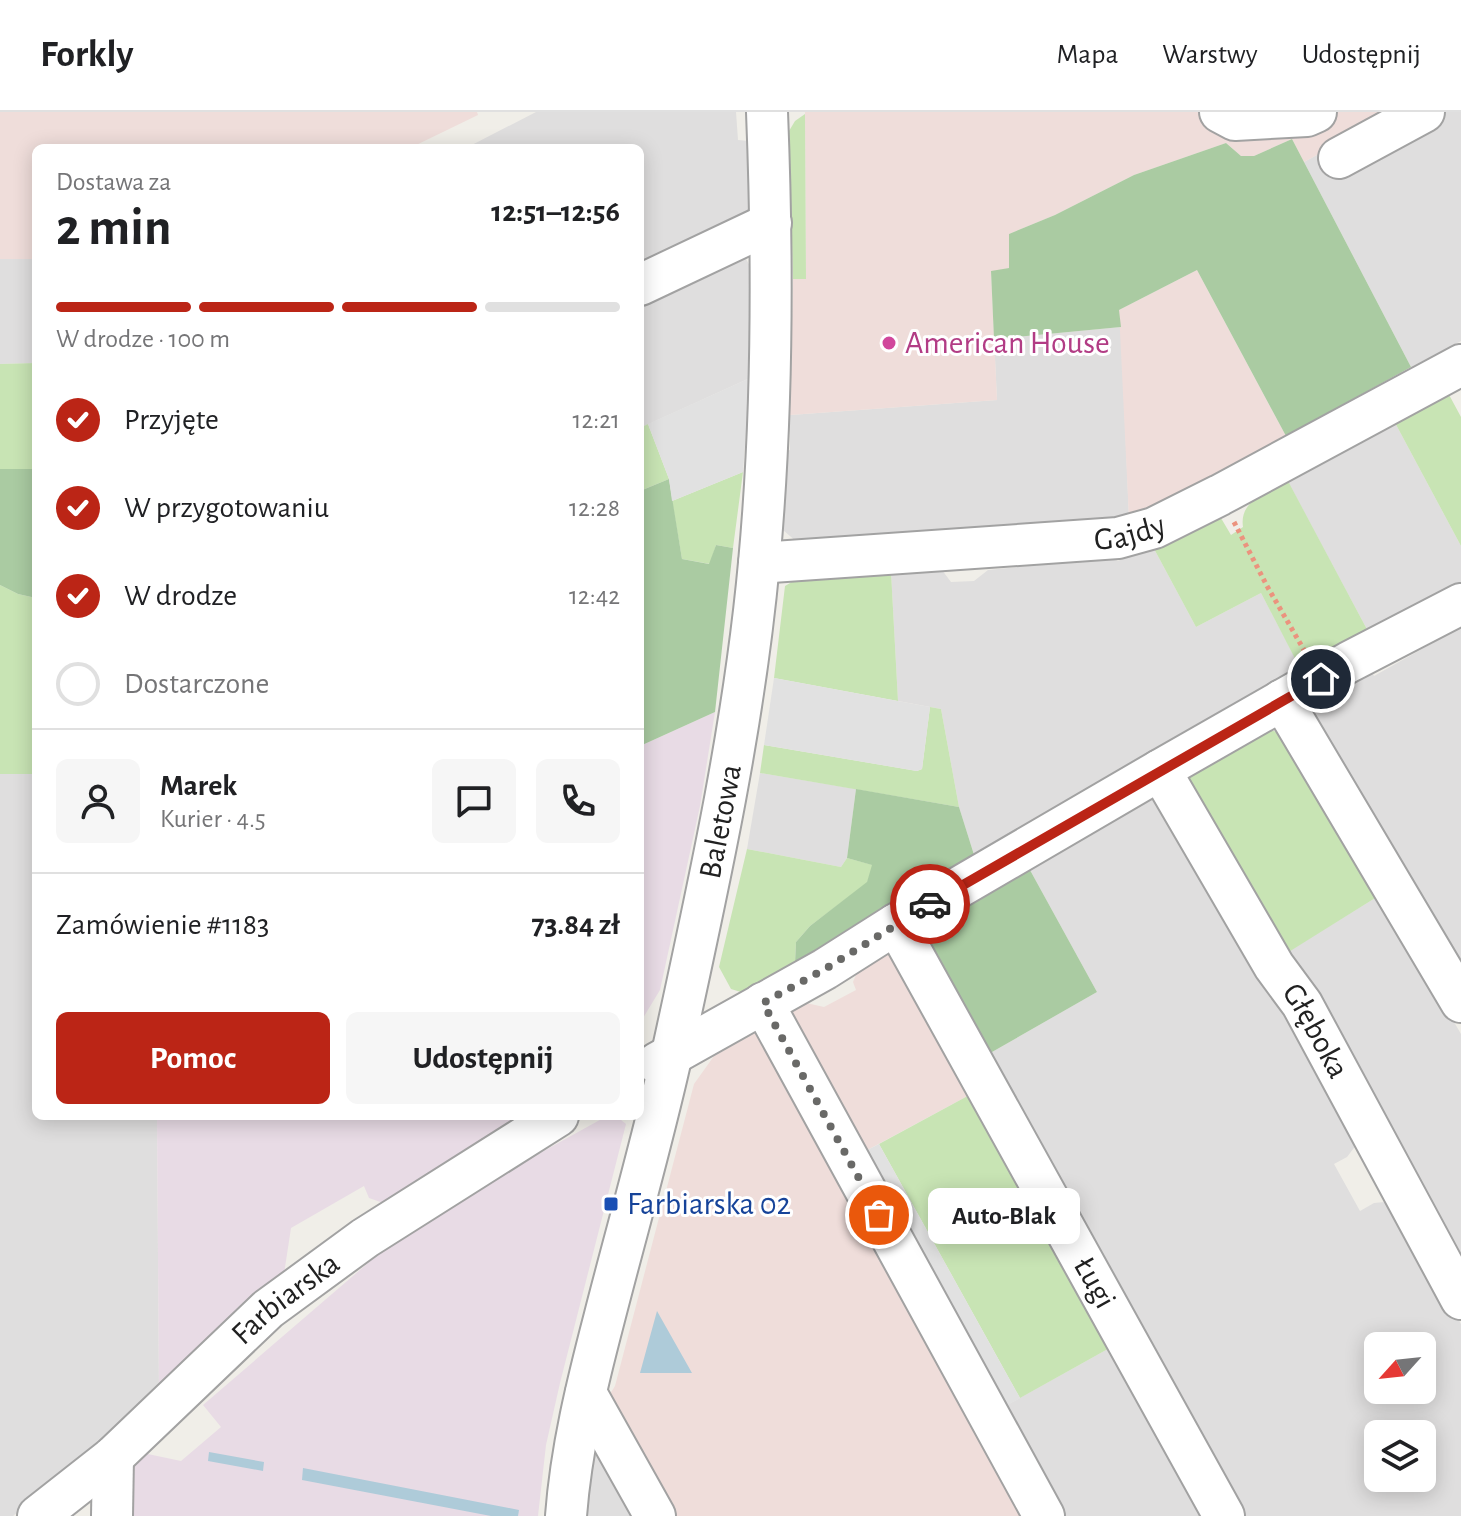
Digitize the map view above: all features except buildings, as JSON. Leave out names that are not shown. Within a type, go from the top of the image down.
[{"type":"street","name":"Baletowa","points":[[644,1120],[723,810],[749,652],[759,563],[771,355],[767,112]]},
{"type":"street","points":[[1220,112],[1235,120],[1307,116],[1316,112]]},
{"type":"street","points":[[1339,158],[1424,112]]},
{"type":"street","points":[[644,283],[771,223]]},
{"type":"street","name":"Gajdy","points":[[759,563],[1118,538],[1154,528],[1461,365]]},
{"type":"street","points":[[656,1063],[825,969],[896,924],[1282,700],[1461,604]]},
{"type":"street","points":[[1282,700],[1461,1002]]},
{"type":"street","name":"Głęboka","points":[[1160,770],[1274,966],[1302,1004],[1461,1299]]},
{"type":"street","name":"Ługi","points":[[896,924],[1224,1516]]},
{"type":"street","points":[[763,1003],[1044,1516]]},
{"type":"street","name":"Farbiarska","points":[[38,1516],[113,1457],[268,1309],[365,1238],[552,1120]]},
{"type":"street","name":"Baletowa","points":[[566,1516],[573,1453],[644,1120]]},
{"type":"street","points":[[586,1393],[655,1516]]},
{"type":"street","points":[[112,1516],[113,1457]]},
{"type":"path","points":[[1220,495],[1267,586],[1321,679]]},
{"type":"shaded area","points":[[0,112],[477,112],[478,115],[418,144],[32,144],[32,259],[0,259]]},
{"type":"shaded area","points":[[536,112],[736,112],[738,140],[749,141],[749,224],[644,274],[644,144],[474,144]]},
{"type":"shaded area","points":[[805,112],[1396,112],[1304,162],[1292,139],[1254,156],[1241,156],[1226,143],[1134,175],[1055,215],[1009,234],[1009,268],[991,272],[997,400],[790,415],[793,279],[806,279]]},
{"type":"shaded area","points":[[1396,112],[1461,112],[1461,341],[1411,367],[1304,162]]},
{"type":"shaded area","points":[[745,257],[751,268],[750,378],[644,426],[644,296]]},
{"type":"shaded area","points":[[0,259],[32,259],[32,363],[0,364]]},
{"type":"shaded area","points":[[1197,270],[1286,436],[1129,519],[1119,310]]},
{"type":"shaded area","points":[[1121,327],[1129,519],[798,543],[783,530],[790,415],[997,400],[994,339]]},
{"type":"shaded area","points":[[750,378],[743,472],[672,501],[669,479],[648,424]]},
{"type":"shaded area","points":[[1393,419],[1461,546],[1461,591],[1370,635],[1286,478]]},
{"type":"shaded area","points":[[1152,545],[1196,627],[1261,593],[1300,667],[1237,702],[1242,715],[975,858],[959,807],[941,709],[898,701],[891,572],[942,570],[951,582],[974,581],[988,570],[1087,560],[1106,555],[1118,561]]},
{"type":"shaded area","points":[[1461,627],[1461,982],[1302,712],[1371,670],[1374,676]]},
{"type":"shaded area","points":[[774,678],[930,707],[922,769],[917,771],[764,745]]},
{"type":"shaded area","points":[[715,712],[700,806],[660,990],[644,1016],[644,744]]},
{"type":"shaded area","points":[[760,773],[856,789],[847,858],[841,867],[747,849]]},
{"type":"shaded area","points":[[0,774],[32,774],[32,1120],[157,1120],[159,1395],[13,1516],[0,1516]]},
{"type":"shaded area","points":[[1146,797],[1166,805],[1360,1140],[1347,1157],[1334,1164],[1360,1211],[1374,1203],[1395,1201],[1461,1324],[1461,1516],[1241,1516],[985,1056],[1097,992],[1025,861]]},
{"type":"shaded area","points":[[1380,895],[1461,1034],[1461,1262],[1289,951]]},
{"type":"shaded area","points":[[887,954],[902,958],[975,1092],[858,1155],[781,1016],[806,1003],[824,1007],[856,990],[853,982],[858,970]]},
{"type":"shaded area","points":[[759,1031],[1026,1516],[668,1516],[605,1402],[615,1386],[694,1084],[714,1056]]},
{"type":"shaded area","points":[[157,1120],[516,1120],[389,1205],[369,1198],[364,1186],[291,1228],[284,1274],[259,1290],[159,1395]]},
{"type":"shaded area","points":[[600,1120],[621,1120],[626,1124],[546,1445],[538,1516],[130,1516],[132,1461],[143,1453],[181,1461],[221,1427],[203,1405],[382,1251],[459,1198]]},
{"type":"shaded area","points":[[879,1144],[1020,1398],[999,1410],[858,1155]]},
{"type":"shaded area","points":[[1115,1345],[1210,1516],[1056,1516],[998,1410]]},
{"type":"shaded area","points":[[613,1455],[646,1516],[586,1516],[588,1456]]},
{"type":"green space","points":[[805,114],[806,279],[793,279],[789,131],[795,121]]},
{"type":"green space","points":[[1292,139],[1411,367],[1286,436],[1197,270],[1119,310],[1121,327],[994,339],[991,271],[1009,268],[1009,234],[1055,215],[1134,175],[1226,143],[1241,156],[1254,156]]},
{"type":"green space","points":[[32,363],[32,469],[0,469],[0,364]]},
{"type":"green space","points":[[1447,391],[1461,417],[1461,546],[1393,419]]},
{"type":"green space","points":[[648,424],[669,479],[644,489],[644,426]]},
{"type":"green space","points":[[0,469],[32,469],[32,597],[0,585]]},
{"type":"green space","points":[[743,472],[733,548],[716,545],[710,564],[682,559],[672,501]]},
{"type":"green space","points":[[669,479],[682,559],[709,564],[716,545],[733,548],[715,712],[644,744],[644,489]]},
{"type":"green space","points":[[1288,481],[1370,635],[1303,674],[1261,593],[1196,627],[1152,545],[1218,513],[1231,535],[1243,527],[1245,510],[1256,498]]},
{"type":"green space","points":[[891,572],[898,701],[774,678],[785,586],[802,576]]},
{"type":"green space","points":[[0,585],[32,597],[32,774],[0,774]]},
{"type":"green space","points":[[930,707],[941,709],[959,807],[760,773],[764,745],[917,771],[922,769]]},
{"type":"green space","points":[[1252,728],[1274,731],[1287,739],[1380,895],[1279,958],[1175,771]]},
{"type":"green space","points":[[856,789],[959,807],[975,858],[795,963],[796,942],[810,926],[867,882],[872,865],[847,858]]},
{"type":"green space","points":[[747,849],[841,867],[847,858],[873,865],[867,883],[810,926],[796,942],[795,963],[744,993],[731,989],[719,967]]},
{"type":"green space","points":[[1025,861],[1097,992],[985,1056],[918,934]]},
{"type":"green space","points":[[975,1092],[1115,1345],[1020,1398],[879,1144]]},
{"type":"water","points":[[657,1311],[692,1373],[640,1373]]},
{"type":"water","points":[[209,1452],[264,1462],[263,1471],[208,1461]]},
{"type":"water","points":[[303,1468],[519,1510],[518,1516],[491,1516],[302,1480]]},
{"type":"way so far","points":[[879,1215],[763,1003],[930,904]]},
{"type":"place","name":"American House","points":[[889,343]]},
{"type":"place","name":"Farbiarska 02","points":[[611,1204]]},
{"type":"place","name":"Auto-Blak","points":[[879,1215]]},
{"type":"route","points":[[930,904],[1321,679]]}]
